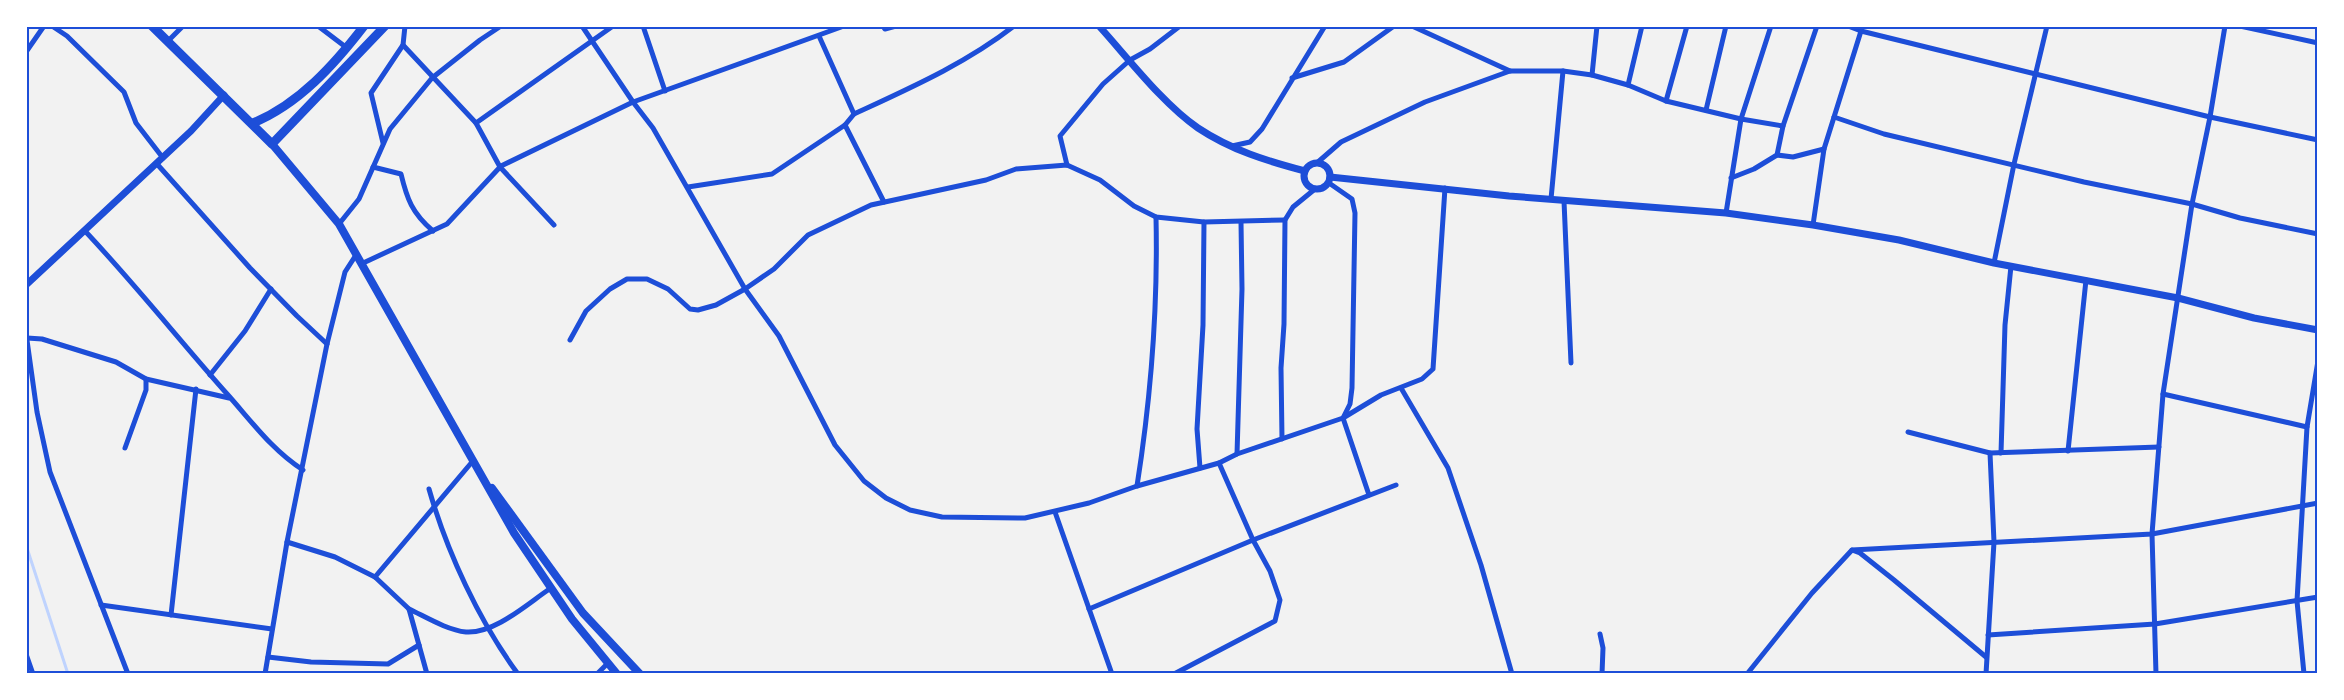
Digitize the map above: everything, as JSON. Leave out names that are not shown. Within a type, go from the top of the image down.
[{"type":"main road","points":[[152,26],[253,123],[339,224],[472,462],[514,533],[572,619],[617,674]]},
{"type":"main road","points":[[253,123],[298,98],[347,48],[364,26]]},
{"type":"main road","points":[[272,144],[385,26]]},
{"type":"main road","points":[[472,462],[583,613],[640,674]]},
{"type":"street","points":[[26,52],[44,26]]},
{"type":"street","points":[[52,26],[67,36],[124,92],[136,123],[163,158]]},
{"type":"street","points":[[168,42],[183,26]]},
{"type":"street","points":[[318,26],[347,48]]},
{"type":"street","points":[[383,144],[370,93],[403,45],[405,26]]},
{"type":"street","points":[[339,224],[359,199],[390,129],[432,78],[501,26]]},
{"type":"street","points":[[582,26],[632,102],[654,128],[745,289],[779,336],[835,445],[864,481],[886,498],[910,510],[942,517],[1025,518],[1089,503],[1137,486],[1219,463],[1237,454],[1343,418],[1381,395],[1422,379],[1433,369],[1445,188]]},
{"type":"street","points":[[476,123],[613,26]]},
{"type":"street","points":[[643,26],[665,91]]},
{"type":"street","points":[[361,264],[447,224],[500,167],[632,102],[844,26]]},
{"type":"street","points":[[883,26],[885,29],[896,26]]},
{"type":"street","points":[[688,187],[772,174],[845,125],[854,114],[955,66],[988,46],[1014,26]]},
{"type":"street","points":[[1099,26],[1174,107],[1198,128],[1230,146],[1305,171]]},
{"type":"street","points":[[1067,166],[1060,136],[1103,84],[1130,60],[1150,49],[1180,26]]},
{"type":"street","points":[[1230,146],[1250,142],[1262,129],[1292,78],[1307,59],[1325,26]]},
{"type":"street","points":[[1292,78],[1344,62],[1394,26]]},
{"type":"street","points":[[1412,26],[1510,71]]},
{"type":"street","points":[[1592,76],[1597,26]]},
{"type":"street","points":[[1628,85],[1642,26]]},
{"type":"street","points":[[1666,101],[1687,26]]},
{"type":"street","points":[[1706,110],[1726,26]]},
{"type":"street","points":[[1726,213],[1742,119],[1771,26]]},
{"type":"street","points":[[1777,155],[1783,126],[1817,26]]},
{"type":"street","points":[[1848,26],[1861,31],[2210,117],[2318,140]]},
{"type":"street","points":[[1994,263],[2014,164],[2048,26]]},
{"type":"street","points":[[2156,674],[2152,534],[2163,394],[2192,204],[2210,117],[2225,26]]},
{"type":"street","points":[[2240,26],[2318,42]]},
{"type":"street","points":[[1813,225],[1824,149],[1861,31]]},
{"type":"street","points":[[819,36],[854,114]]},
{"type":"street","points":[[403,45],[476,123],[500,167],[554,225]]},
{"type":"street","points":[[1314,189],[1305,180],[1305,171],[1310,165],[1318,162],[1341,142],[1425,102],[1510,71],[1563,71],[1592,76],[1628,85],[1666,101],[1742,119],[1783,126]]},
{"type":"street","points":[[1551,199],[1563,71]]},
{"type":"street","points":[[26,285],[157,164],[224,95]]},
{"type":"street","points":[[1834,117],[1884,134],[2192,204],[2240,218],[2318,234]]},
{"type":"street","points":[[845,125],[884,202]]},
{"type":"street","points":[[1731,178],[1754,169],[1777,155],[1793,157],[1824,149]]},
{"type":"street","points":[[1318,162],[1328,169],[1329,180],[1352,199],[1355,213],[1352,388],[1350,404],[1343,418],[1369,495]]},
{"type":"street","points":[[157,164],[271,289],[327,344]]},
{"type":"street","points":[[570,340],[576,326],[586,311],[610,289],[627,279],[648,279],[668,289],[690,309],[698,310],[716,305],[745,289],[774,268],[808,235],[871,205],[986,180],[1016,170],[1067,166],[1100,180],[1134,206],[1156,217],[1204,222],[1285,220]]},
{"type":"street","points":[[373,167],[401,174],[408,202],[421,221],[433,230]]},
{"type":"street","points":[[1329,180],[1445,188],[1551,199],[1726,213],[1813,225],[1899,240],[1994,263],[2178,298],[2254,318],[2318,330]]},
{"type":"street","points":[[1282,439],[1281,368],[1284,324],[1285,220],[1293,207],[1314,189],[1322,188],[1329,180]]},
{"type":"street","points":[[1564,200],[1571,363]]},
{"type":"street","points":[[1137,486],[1152,358],[1157,251],[1156,217]]},
{"type":"street","points":[[1200,468],[1197,429],[1203,325],[1204,222]]},
{"type":"street","points":[[1237,454],[1242,299],[1240,222]]},
{"type":"street","points":[[85,231],[125,273],[210,375],[283,457],[303,470]]},
{"type":"street","points":[[264,674],[287,542],[327,344],[345,272],[356,255]]},
{"type":"street","points":[[2001,453],[2005,326],[2011,266]]},
{"type":"street","points":[[2068,451],[2086,280]]},
{"type":"street","points":[[210,375],[245,331],[271,289]]},
{"type":"street","points":[[26,334],[37,412],[50,472],[128,674]]},
{"type":"street","points":[[27,338],[42,340],[116,362],[146,379],[231,398]]},
{"type":"street","points":[[2304,674],[2297,601],[2307,427],[2318,361]]},
{"type":"street","points":[[125,448],[146,390],[146,379]]},
{"type":"street","points":[[1401,388],[1448,468],[1481,565],[1512,674]]},
{"type":"street","points":[[171,615],[196,389]]},
{"type":"street","points":[[2163,394],[2307,427]]},
{"type":"street","points":[[1908,432],[1990,453],[2159,447]]},
{"type":"street","points":[[1986,674],[1994,542],[1990,453]]},
{"type":"street","points":[[375,577],[472,462]]},
{"type":"street","points":[[1174,674],[1275,620],[1280,600],[1270,571],[1253,540],[1219,463]]},
{"type":"street","points":[[1090,609],[1253,540],[1396,485]]},
{"type":"street","points":[[429,489],[455,564],[501,650],[518,674]]},
{"type":"street","points":[[1746,674],[1812,593],[1852,550],[2152,534],[2318,503]]},
{"type":"street","points":[[1055,512],[1112,674]]},
{"type":"street","points":[[287,542],[336,557],[375,577],[409,608],[440,624],[466,632],[490,629],[551,588]]},
{"type":"street","points":[[1852,550],[1860,553],[1894,580],[1986,657]]},
{"type":"street","points":[[1988,635],[2155,624],[2318,597]]},
{"type":"street","points":[[101,605],[272,629]]},
{"type":"street","points":[[409,608],[427,674]]},
{"type":"street","points":[[1600,634],[1603,648],[1602,674]]},
{"type":"street","points":[[268,657],[311,662],[388,664],[419,645]]},
{"type":"street","points":[[26,654],[33,674]]},
{"type":"street","points":[[598,674],[608,663]]},
{"type":"waterway","points":[[26,545],[68,674]]}]
